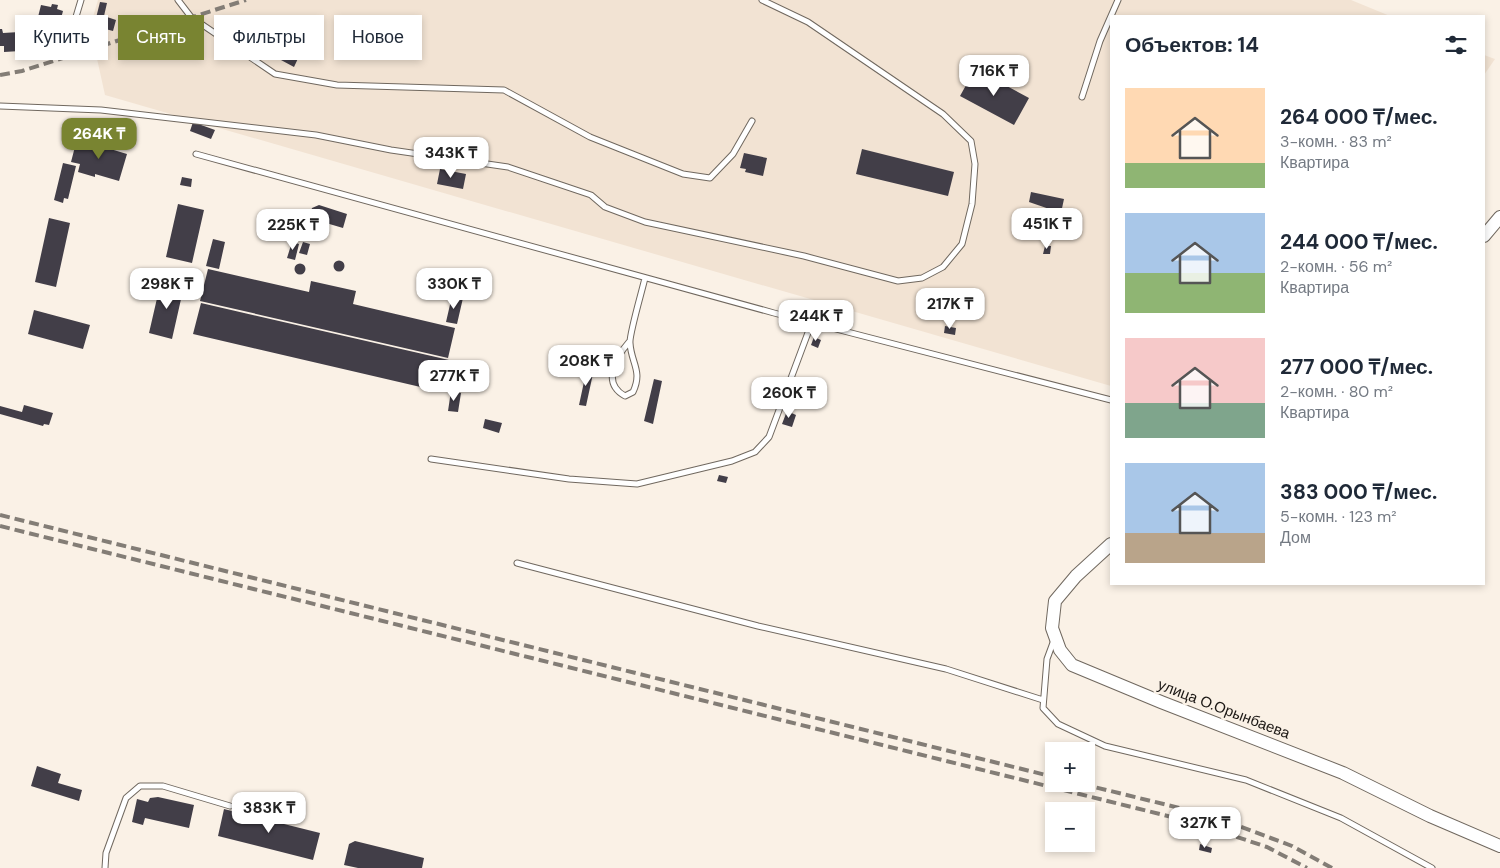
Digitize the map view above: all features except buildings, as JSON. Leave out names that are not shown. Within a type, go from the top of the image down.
[{"type":"street","points":[[1485,235],[1500,217]]},
{"type":"street","name":"улица О.Орынбаева","points":[[1110,545],[1076,576],[1055,601],[1052,628],[1060,650],[1072,664],[1161,702],[1343,773],[1430,816],[1500,846]]},
{"type":"lane","points":[[76,15],[81,0]]},
{"type":"lane","points":[[178,0],[191,17],[275,74],[337,85],[504,90],[590,138],[683,174],[710,178],[733,154],[752,121]]},
{"type":"lane","points":[[0,106],[101,110],[306,134],[391,150],[508,167],[591,195],[605,207],[645,222],[804,256],[898,280],[922,278],[943,267],[962,244],[972,204],[975,164],[970,141],[943,114],[808,22],[762,0]]},
{"type":"lane","points":[[1112,15],[1118,0]]},
{"type":"lane","points":[[1082,97],[1100,42],[1110,19]]},
{"type":"lane","points":[[196,154],[645,278],[1110,400]]},
{"type":"lane","points":[[629,342],[638,374],[633,392],[625,396],[617,392],[612,383],[614,364],[629,342],[645,278]]},
{"type":"lane","points":[[430,459],[569,479],[637,484],[732,460],[754,452],[769,437],[812,322]]},
{"type":"lane","points":[[517,563],[758,626],[946,669],[1043,700]]},
{"type":"lane","points":[[1055,638],[1047,659],[1043,708],[1058,724],[1105,746],[1246,780],[1341,818],[1432,868]]},
{"type":"lane","points":[[105,868],[106,853],[126,798],[140,786],[163,786],[230,806]]},
{"type":"shaded area","points":[[98,0],[1351,0],[1388,15],[1110,15],[1110,386],[105,95],[97,60],[108,60],[108,15],[94,15]]},
{"type":"shaded area","points":[[1485,55],[1495,59],[1485,74]]},
{"type":"railway","points":[[0,75],[22,71],[246,0]]},
{"type":"railway","points":[[0,515],[1045,775]]},
{"type":"railway","points":[[0,526],[1192,822],[1267,847],[1307,868]]},
{"type":"railway","points":[[1095,787],[1212,816],[1292,846],[1332,868]]}]
